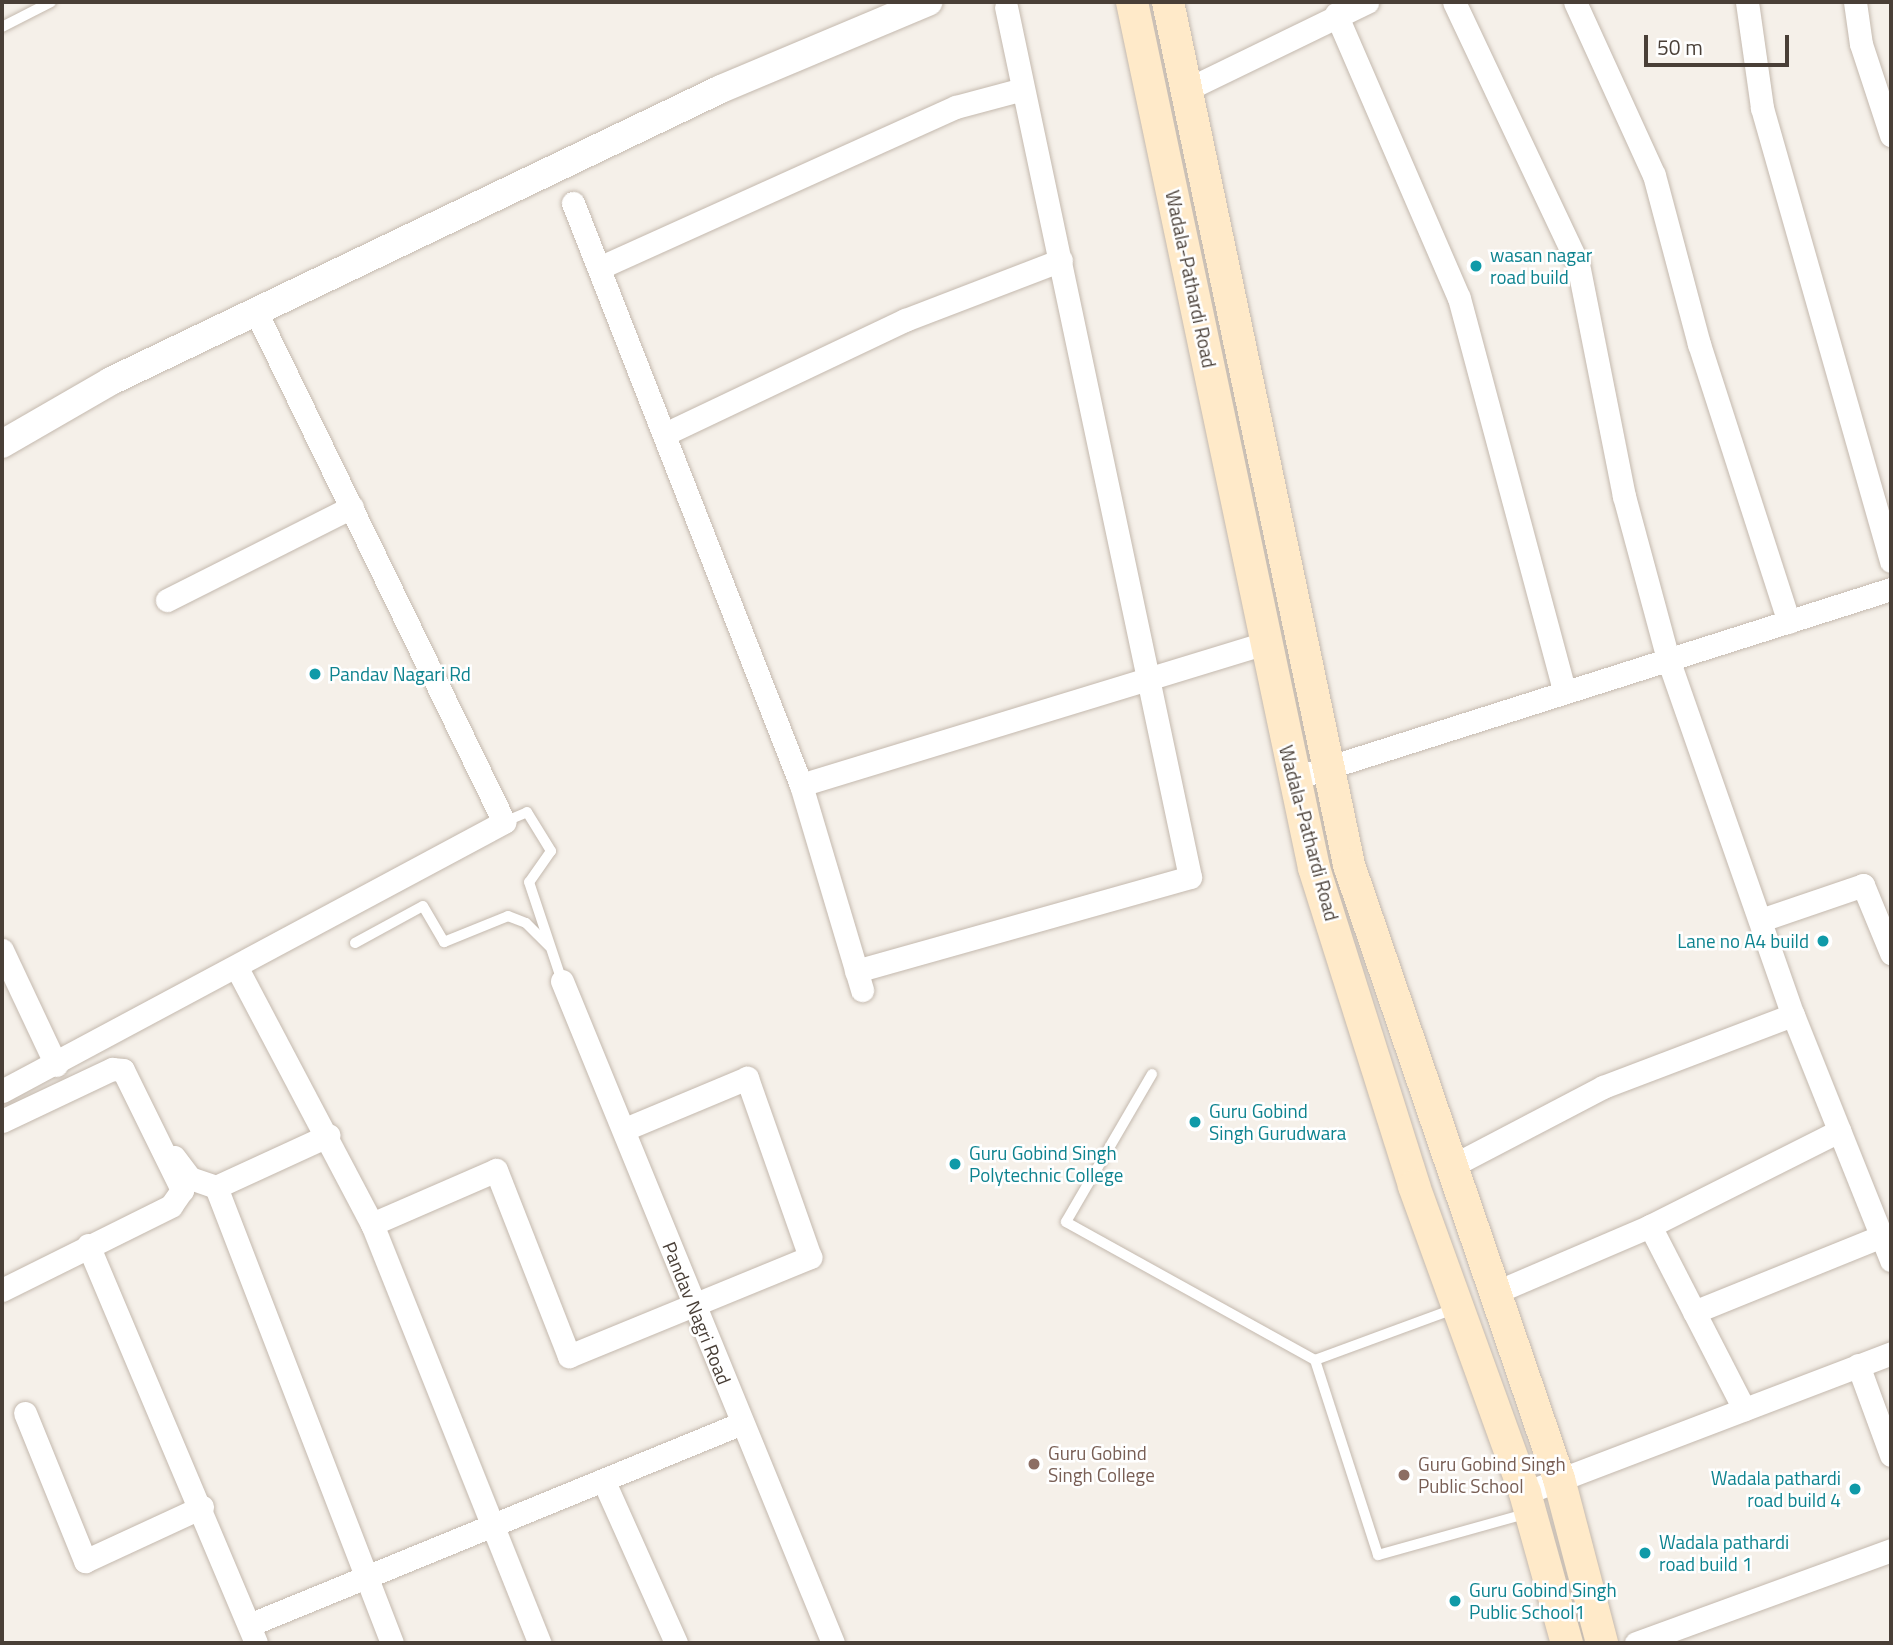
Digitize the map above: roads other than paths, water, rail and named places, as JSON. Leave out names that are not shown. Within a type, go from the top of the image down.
[{"type":"main road","name":"Wadala-Pathardi Road","points":[[1132,2],[1292,779],[1352,987],[1457,1307],[1528,1502],[1567,1643]]},
{"type":"main road","name":"Wadala-Pathardi Road","points":[[1168,2],[1190,88],[1326,770],[1385,983],[1559,1479],[1602,1643]]},
{"type":"street","points":[[2,444],[111,381],[721,89],[928,2]]},
{"type":"street","points":[[1190,88],[1336,14],[1367,2]]},
{"type":"street","points":[[1454,2],[1578,264],[1624,496],[1668,659],[1793,1015],[1891,1260]]},
{"type":"street","points":[[1575,2],[1654,175],[1699,344],[1789,622]]},
{"type":"street","points":[[1747,2],[1762,108],[1891,561]]},
{"type":"street","points":[[1855,2],[1861,44],[1891,135]]},
{"type":"street","points":[[573,203],[601,267],[800,785],[859,981],[1190,877],[1151,678],[1006,7]]},
{"type":"street","points":[[1336,14],[1459,298],[1563,689]]},
{"type":"street","points":[[601,267],[956,107],[1023,89]]},
{"type":"street","points":[[665,434],[905,320],[1061,260]]},
{"type":"street","points":[[2,1091],[238,970],[504,822],[256,312]]},
{"type":"street","points":[[167,600],[352,507]]},
{"type":"street","points":[[1292,779],[1326,770],[1563,689],[1891,589]]},
{"type":"street","points":[[800,785],[1266,643]]},
{"type":"street","points":[[1761,920],[1863,885],[1891,953]]},
{"type":"street","points":[[2,950],[56,1065]]},
{"type":"street","points":[[238,970],[329,1135],[372,1224],[490,1527],[540,1643]]},
{"type":"street","name":"Pandav Nagri Road","points":[[562,982],[625,1129],[828,1642]]},
{"type":"street","points":[[1450,1167],[1603,1087],[1793,1015]]},
{"type":"street","points":[[2,1121],[112,1069],[128,1075],[181,1194],[171,1206],[2,1290]]},
{"type":"street","points":[[372,1224],[496,1170],[569,1356],[810,1257],[747,1078],[625,1129]]},
{"type":"street","points":[[153,1108],[190,1178],[216,1187],[329,1135]]},
{"type":"street","points":[[1493,1293],[1650,1226],[1839,1131]]},
{"type":"street","points":[[216,1187],[392,1643]]},
{"type":"street","points":[[1650,1226],[1744,1409]]},
{"type":"street","points":[[1694,1312],[1882,1236]]},
{"type":"street","points":[[88,1245],[202,1507],[253,1634],[366,1577],[605,1484],[742,1423]]},
{"type":"street","points":[[1528,1502],[1559,1479],[1891,1353]]},
{"type":"street","points":[[1858,1365],[1891,1455]]},
{"type":"street","points":[[25,1413],[85,1561],[202,1507]]},
{"type":"street","points":[[605,1484],[676,1643]]},
{"type":"street","points":[[1636,1643],[1891,1550]]},
{"type":"lane","points":[[2,27],[51,2]]},
{"type":"lane","points":[[504,822],[527,811],[551,851],[529,881],[562,982]]},
{"type":"lane","points":[[355,943],[423,906],[444,942],[508,916],[526,923],[549,946]]},
{"type":"lane","points":[[1152,1074],[1066,1222],[1315,1360],[1378,1555],[1528,1502]]},
{"type":"lane","points":[[1315,1360],[1457,1307]]},
{"type":"place","name":"wasan nagar road build","points":[[1476,266]]},
{"type":"place","name":"Pandav Nagari Rd","points":[[315,674]]},
{"type":"place","name":"Lane no A4 build","points":[[1823,941]]},
{"type":"place","name":"Guru Gobind Singh Gurudwara","points":[[1195,1122]]},
{"type":"place","name":"Guru Gobind Singh Polytechnic College","points":[[955,1164]]},
{"type":"place","name":"Guru Gobind Singh College","points":[[1034,1464]]},
{"type":"place","name":"Guru Gobind Singh Public School","points":[[1404,1475]]},
{"type":"place","name":"Wadala pathardi road build 4","points":[[1855,1489]]},
{"type":"place","name":"Wadala pathardi road build 1","points":[[1645,1553]]},
{"type":"place","name":"Guru Gobind Singh Public School1","points":[[1455,1601]]}]
